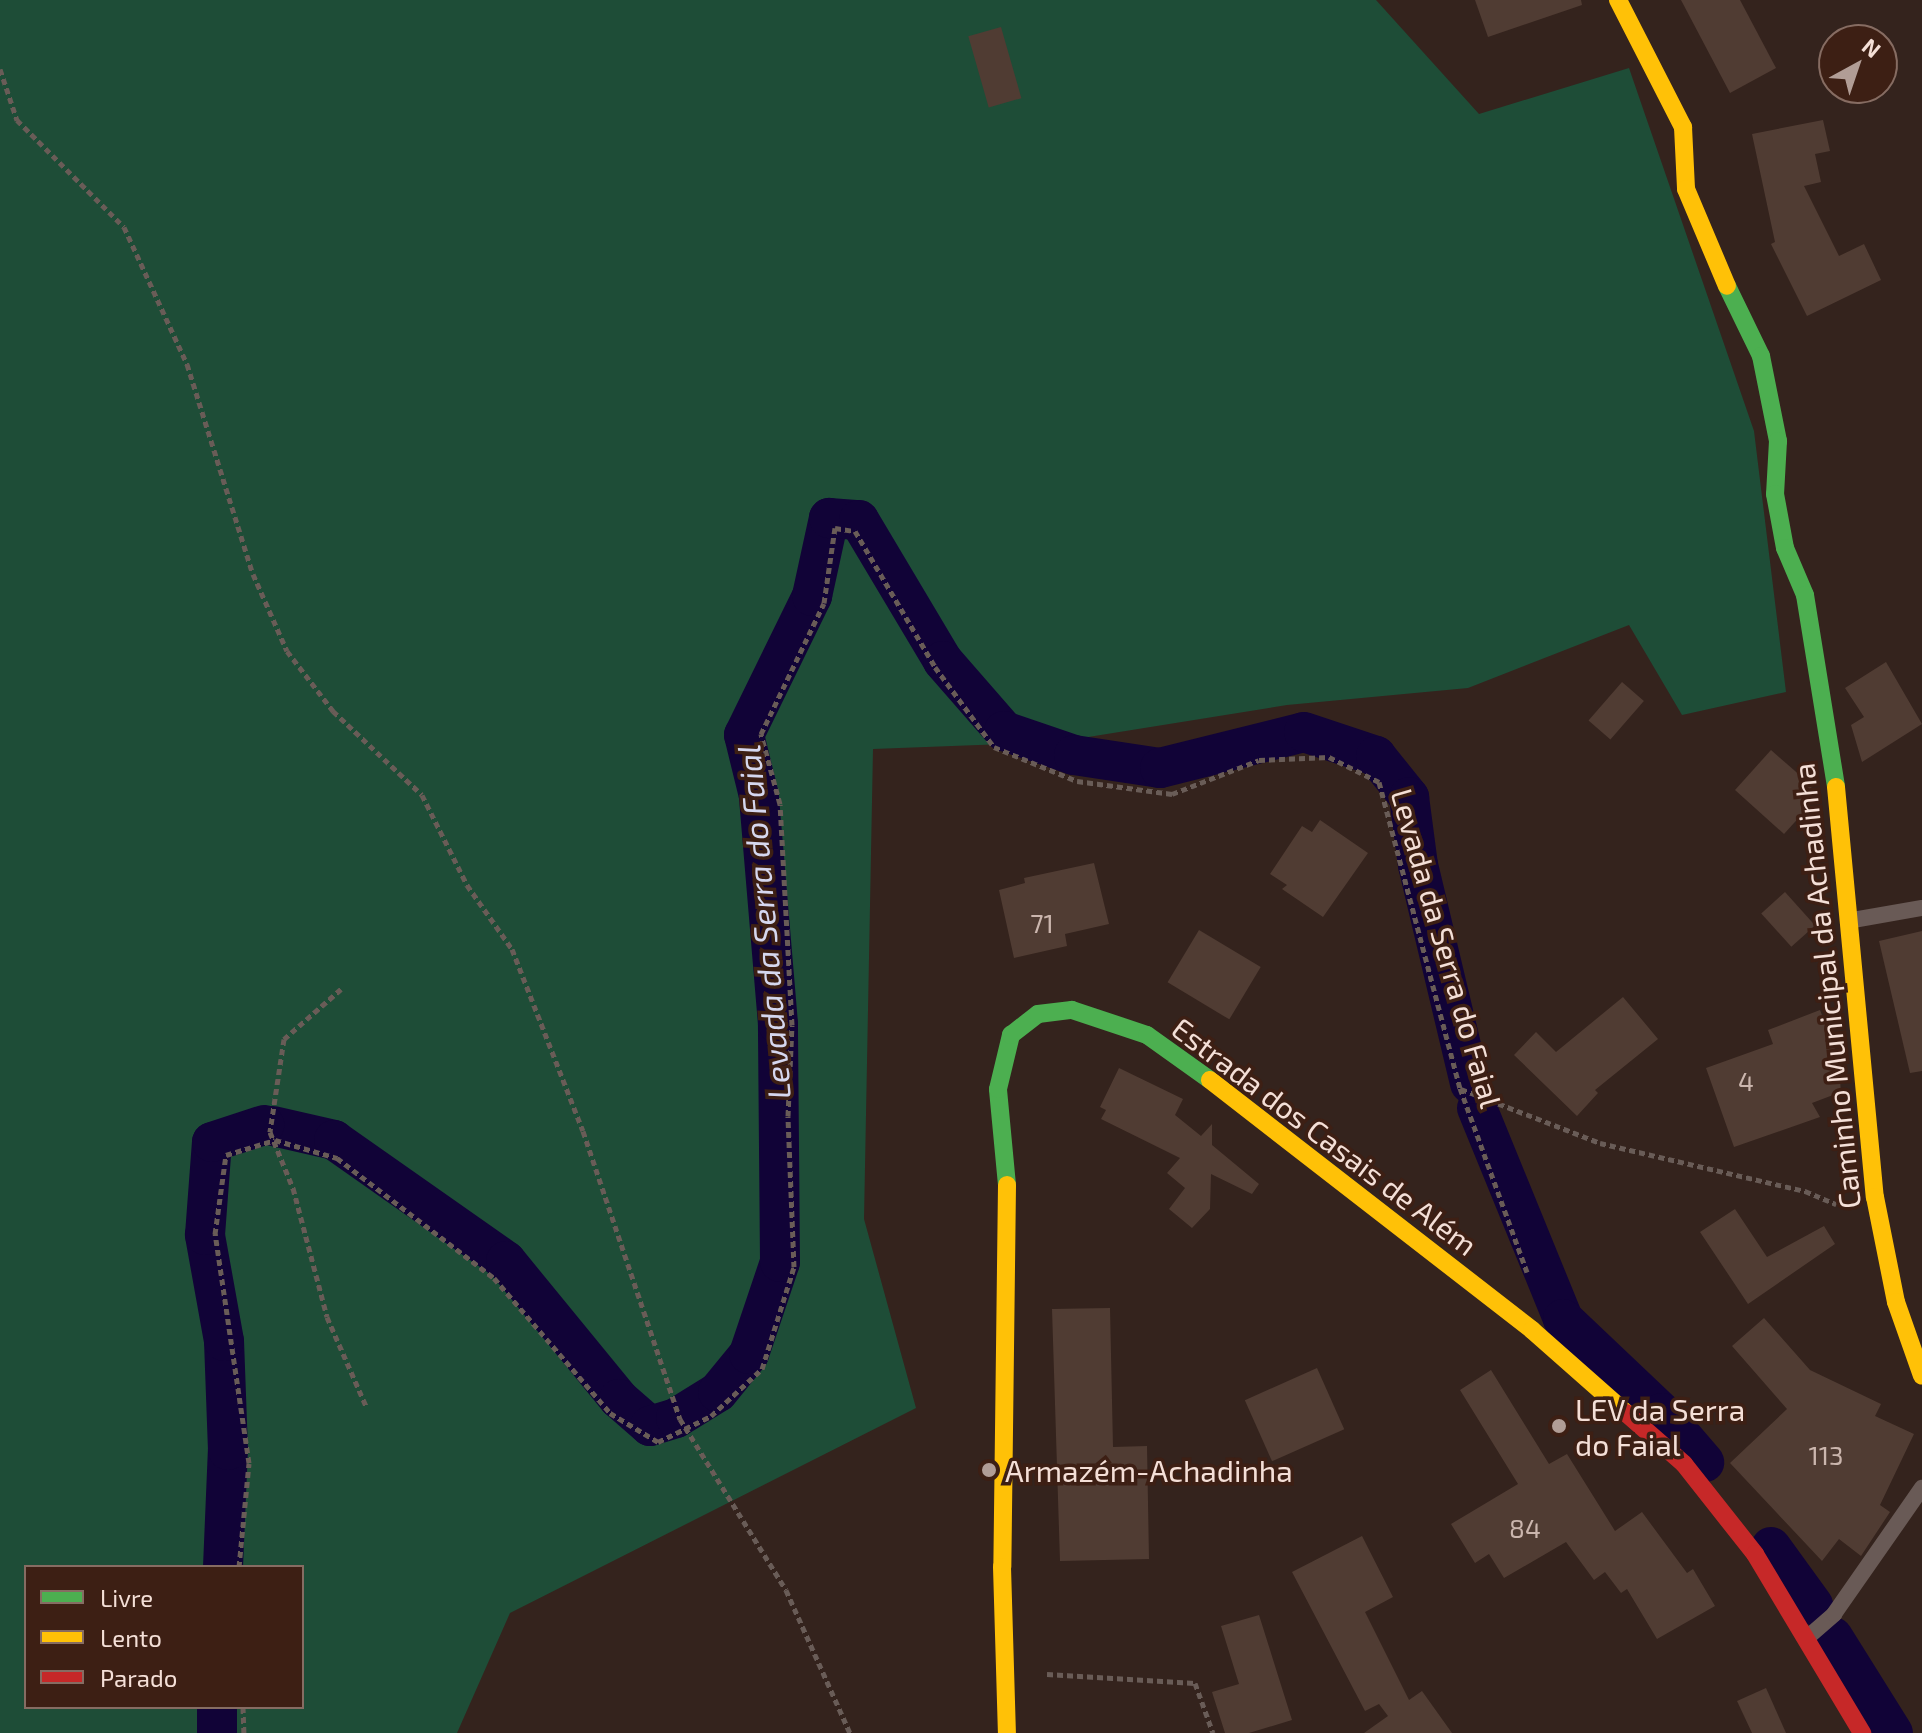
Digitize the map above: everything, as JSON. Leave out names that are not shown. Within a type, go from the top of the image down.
[{"type":"street","name":"Caminho Municipal da Achadinha","points":[[1618,0],[1683,127],[1686,189],[1706,244],[1761,356],[1778,441],[1775,494],[1785,548],[1805,595],[1853,920],[1875,1197],[1896,1302],[1922,1376]]},
{"type":"street","name":"Estrada dos Casais de Além","points":[[1007,1733],[1002,1567],[1008,1201],[998,1089],[1011,1035],[1038,1014],[1072,1010],[1147,1035],[1532,1330],[1684,1464],[1755,1554],[1808,1637],[1862,1733]]},
{"type":"lane","points":[[1853,920],[1922,908]]},
{"type":"lane","points":[[1808,1637],[1834,1614],[1922,1488]]},
{"type":"path","points":[[0,69],[17,120],[124,227],[187,364],[253,574],[287,651],[333,711],[422,795],[467,885],[512,949],[583,1131],[679,1416],[786,1590],[850,1733]]},
{"type":"path","name":"Levada da Serra do Faial","points":[[275,1140],[337,1158],[494,1278],[610,1413],[658,1442],[689,1431],[762,1369],[794,1267],[788,1116],[792,1025],[780,804],[761,734],[824,603],[835,528],[855,531],[935,667],[994,747],[1077,781],[1172,794],[1259,760],[1329,757],[1379,782],[1460,1088],[1529,1276]]},
{"type":"path","points":[[341,989],[284,1039],[270,1108],[275,1140],[327,1317],[367,1408]]},
{"type":"path","points":[[1460,1088],[1600,1143],[1805,1191],[1849,1210],[1875,1197]]},
{"type":"path","points":[[239,1565],[249,1463],[215,1234],[226,1155],[275,1140]]},
{"type":"path","points":[[1006,1672],[1195,1683],[1213,1733]]},
{"type":"path","points":[[243,1709],[244,1733]]},
{"type":"green space","points":[[0,0],[1376,0],[1479,114],[1629,68],[1754,431],[1786,692],[1682,715],[1629,625],[1468,688],[1287,705],[1057,742],[873,749],[864,1219],[916,1408],[510,1613],[457,1733],[0,1733]]},
{"type":"building","points":[[1475,0],[1581,0],[1582,5],[1488,37]]},
{"type":"building","points":[[1681,0],[1740,0],[1776,68],[1730,93]]},
{"type":"building","points":[[1001,27],[1021,98],[989,108],[968,36]]},
{"type":"building","points":[[1823,120],[1830,151],[1815,154],[1821,182],[1804,186],[1839,256],[1864,244],[1881,280],[1807,316],[1771,244],[1775,242],[1752,134]]},
{"type":"building","points":[[1886,662],[1922,724],[1862,762],[1851,725],[1864,717],[1845,688]]},
{"type":"building","points":[[1622,682],[1644,701],[1610,740],[1589,720]]},
{"type":"building","points":[[1771,750],[1811,785],[1813,802],[1784,834],[1735,790]]},
{"type":"building","points":[[1320,820],[1368,853],[1323,917],[1282,889],[1287,885],[1270,874],[1302,826],[1312,832]]},
{"type":"building","points":[[1094,863],[1109,924],[1065,934],[1067,946],[1014,958],[999,890],[1025,883],[1024,878]]},
{"type":"building","points":[[1785,892],[1815,925],[1791,947],[1761,913]]},
{"type":"building","points":[[1199,930],[1261,967],[1229,1019],[1168,982]]},
{"type":"building","points":[[1922,931],[1922,1071],[1910,1073],[1879,941]]},
{"type":"building","points":[[1623,997],[1658,1039],[1595,1090],[1598,1093],[1577,1116],[1514,1055],[1536,1032],[1556,1052]]},
{"type":"building","points":[[1820,1010],[1838,1057],[1841,1092],[1812,1103],[1820,1117],[1734,1147],[1706,1068],[1773,1044],[1768,1030]]},
{"type":"building","points":[[1119,1068],[1183,1099],[1175,1115],[1201,1136],[1212,1124],[1212,1145],[1259,1184],[1252,1194],[1211,1174],[1210,1209],[1192,1228],[1169,1209],[1185,1188],[1167,1173],[1180,1158],[1101,1119],[1106,1110],[1100,1107]]},
{"type":"building","points":[[1735,1209],[1767,1257],[1824,1226],[1835,1244],[1748,1304],[1700,1232]]},
{"type":"building","points":[[1110,1308],[1113,1447],[1147,1446],[1149,1559],[1060,1561],[1052,1309]]},
{"type":"building","points":[[1764,1318],[1810,1370],[1881,1404],[1875,1416],[1914,1434],[1880,1505],[1890,1512],[1861,1556],[1839,1539],[1822,1561],[1730,1463],[1787,1409],[1732,1346]]},
{"type":"building","points":[[1317,1368],[1344,1429],[1272,1461],[1245,1400]]},
{"type":"building","points":[[1491,1370],[1549,1464],[1567,1454],[1615,1531],[1642,1512],[1687,1573],[1693,1569],[1715,1606],[1657,1639],[1627,1589],[1621,1593],[1605,1572],[1594,1580],[1566,1542],[1504,1578],[1489,1554],[1475,1563],[1451,1524],[1518,1484],[1460,1390]]},
{"type":"building","points":[[1362,1536],[1393,1597],[1365,1612],[1409,1700],[1422,1691],[1452,1733],[1364,1733],[1388,1716],[1379,1704],[1365,1711],[1292,1572]]},
{"type":"building","points":[[1259,1615],[1292,1720],[1249,1733],[1225,1733],[1212,1692],[1239,1684],[1221,1626]]},
{"type":"building","points":[[1766,1688],[1786,1733],[1752,1733],[1737,1701]]},
{"type":"waterway","name":"Levada da Serra do Faial","points":[[273,1126],[334,1140],[506,1261],[619,1399],[650,1426],[676,1418],[718,1392],[749,1354],[780,1262],[778,1024],[759,796],[744,735],[812,596],[829,518],[859,520],[943,661],[1004,731],[1074,755],[1160,768],[1304,732],[1376,756],[1409,797],[1418,865],[1470,1084]]},
{"type":"waterway","name":"Levada da Serra do Faial","points":[[1477,1108],[1563,1319],[1662,1413],[1704,1462]]},
{"type":"waterway","name":"Levada da Serra do Faial","points":[[223,1565],[228,1450],[224,1341],[205,1235],[212,1142],[264,1125]]},
{"type":"waterway","name":"Levada da Serra do Faial","points":[[1771,1547],[1813,1605]]},
{"type":"waterway","name":"Levada da Serra do Faial","points":[[1833,1637],[1893,1733]]},
{"type":"waterway","name":"Levada da Serra do Faial","points":[[217,1709],[217,1733]]},
{"type":"traffic: fast","points":[[1727,286],[1761,356],[1778,441],[1775,494],[1785,548],[1805,595],[1836,787]]},
{"type":"traffic: fast","points":[[1007,1185],[998,1089],[1011,1035],[1038,1014],[1072,1010],[1147,1035],[1210,1080]]},
{"type":"traffic: slow","points":[[1618,0],[1683,127],[1686,189],[1727,286]]},
{"type":"traffic: slow","points":[[1836,787],[1875,1197],[1896,1302],[1922,1376]]},
{"type":"traffic: slow","points":[[1210,1080],[1532,1330],[1626,1413]]},
{"type":"traffic: slow","points":[[1007,1185],[1002,1567],[1007,1733]]},
{"type":"traffic: jam","points":[[1626,1413],[1684,1464],[1755,1554],[1862,1733]]},
{"type":"place","name":"LEV da Serra do Faial","points":[[1559,1426]]},
{"type":"place","name":"Armazém-Achadinha","points":[[989,1470]]}]
